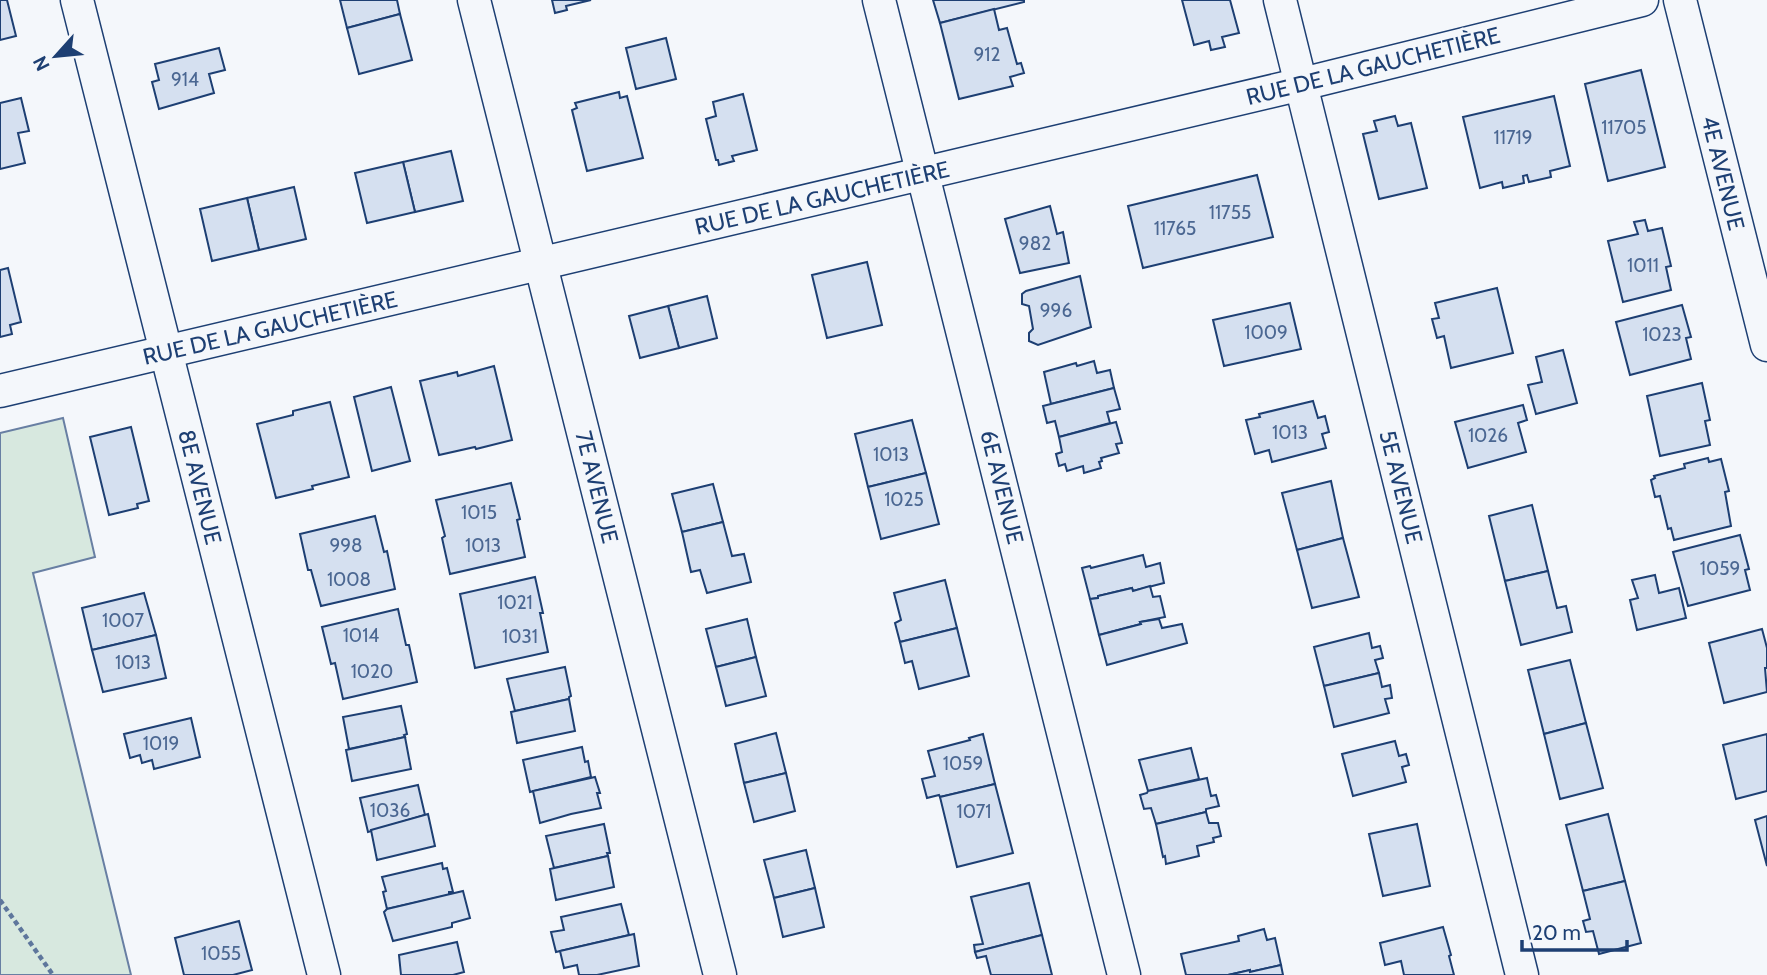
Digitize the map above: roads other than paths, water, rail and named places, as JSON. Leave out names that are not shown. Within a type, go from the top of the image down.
[{"type":"street","name":"8E AVENUE","points":[[77,0],[324,975]]},
{"type":"street","name":"7E AVENUE","points":[[474,0],[720,975]]},
{"type":"street","name":"6E AVENUE","points":[[879,0],[1124,975]]},
{"type":"street","name":"5E AVENUE","points":[[1280,0],[1521,975]]},
{"type":"street","name":"RUE DE LA GAUCHETIÈRE","points":[[0,391],[541,265],[1642,0]]},
{"type":"street","name":"4E AVENUE","points":[[1679,0],[1767,345]]}]
